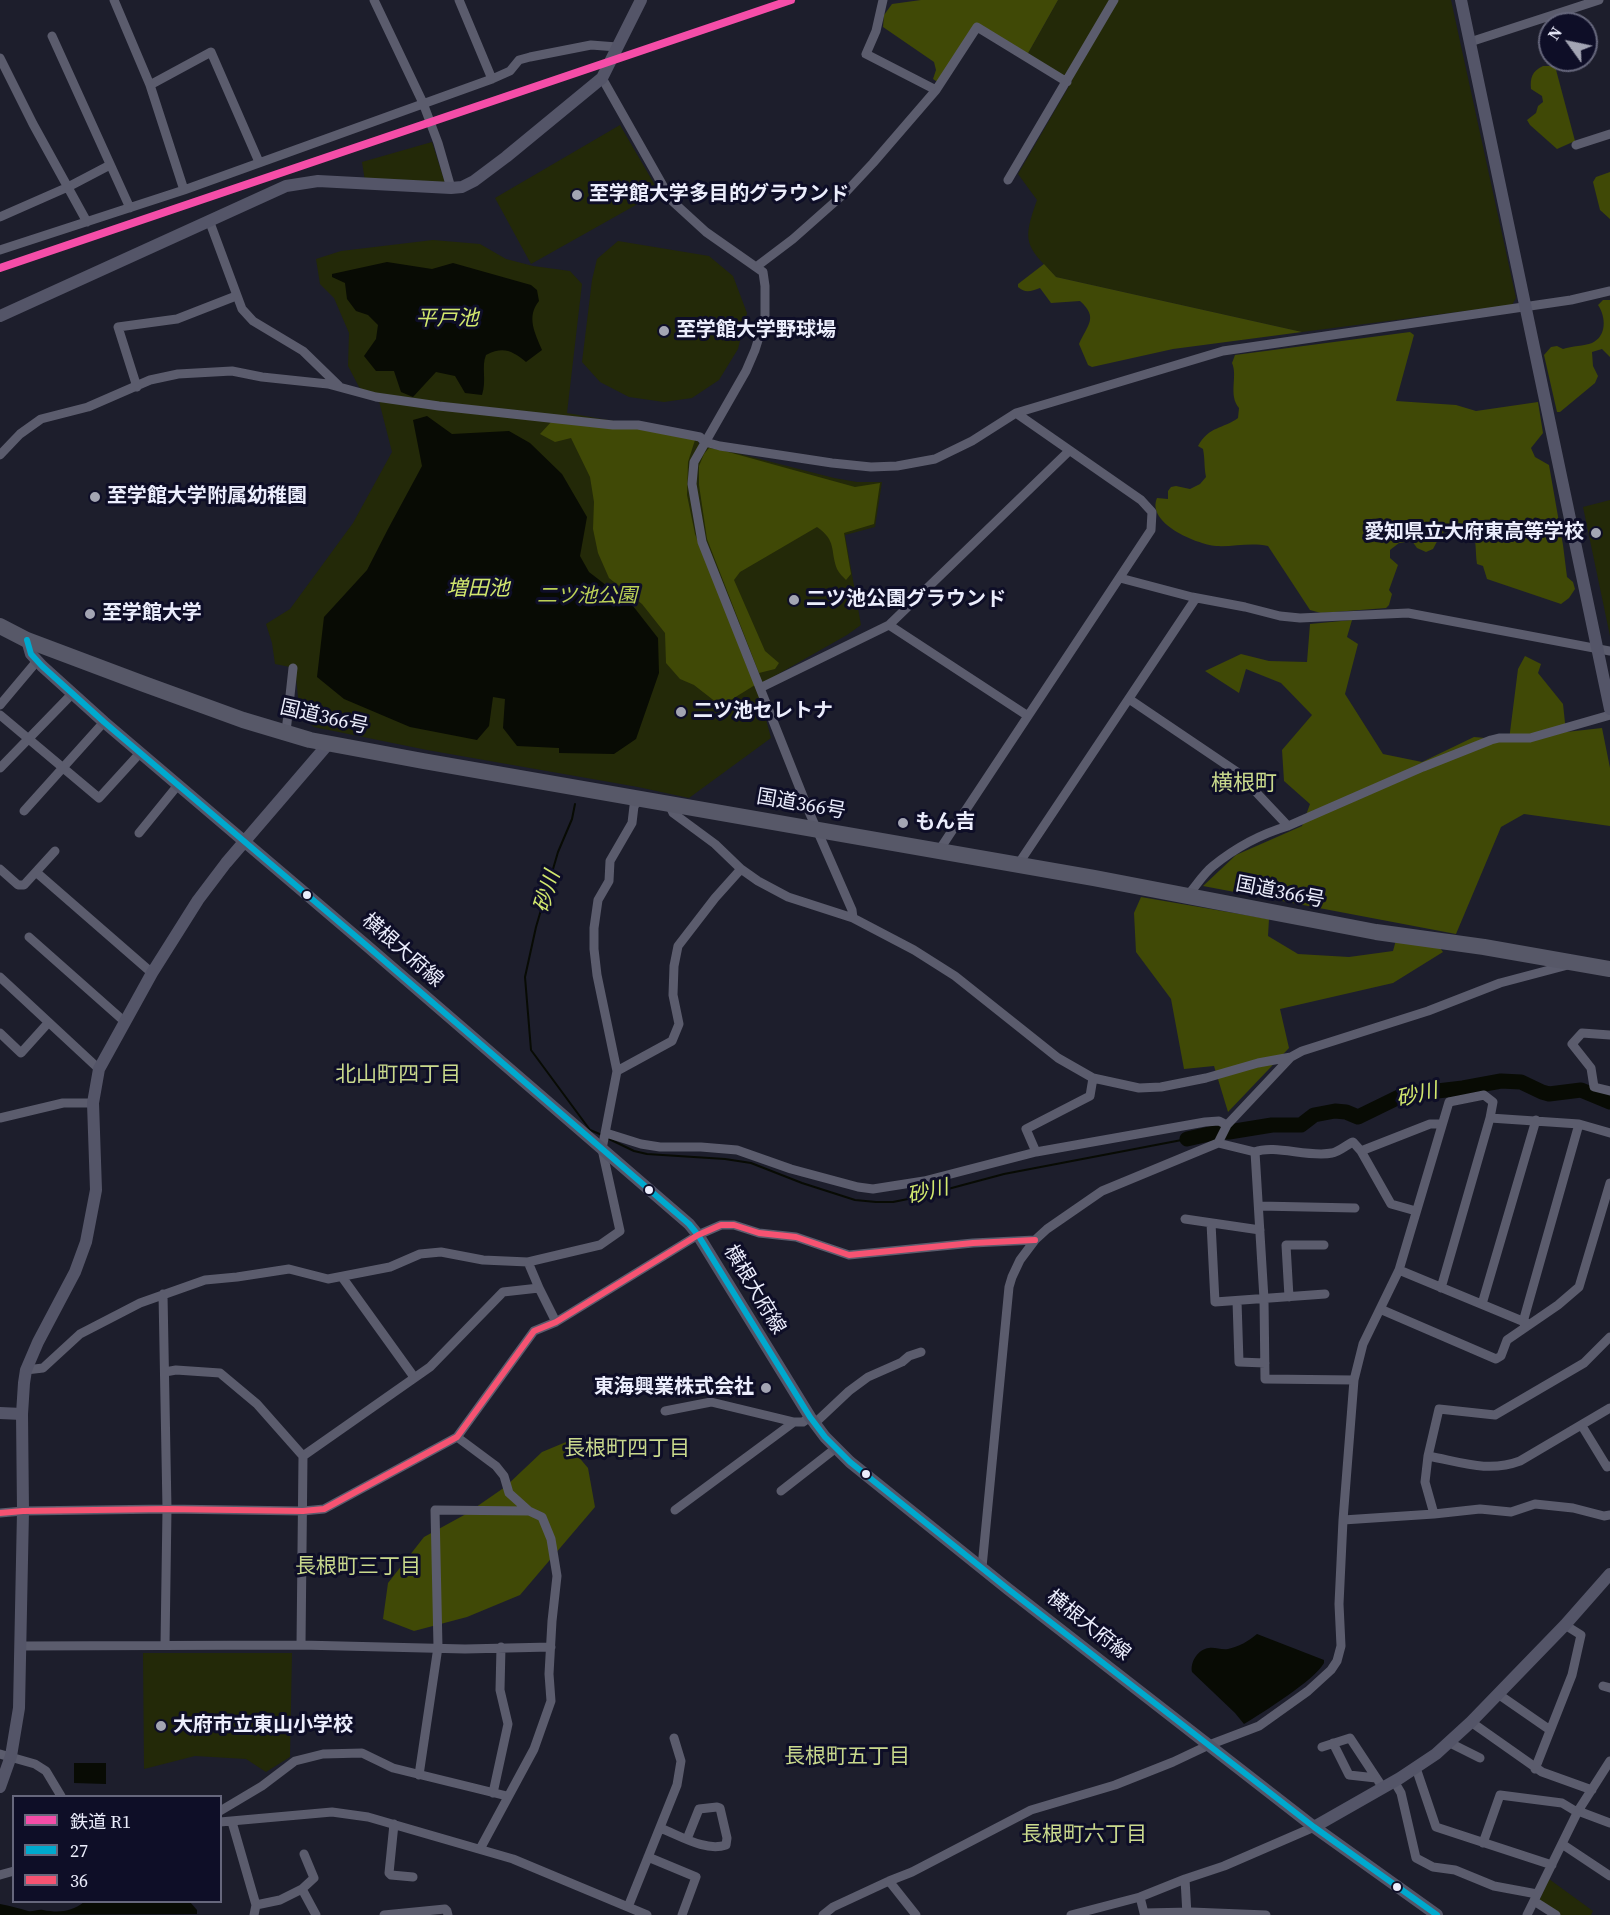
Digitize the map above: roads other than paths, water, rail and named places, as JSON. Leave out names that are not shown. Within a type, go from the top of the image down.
[{"type":"highway","name":"国道366号","points":[[0,626],[27,640],[232,716],[328,743],[1188,895],[1353,928],[1484,947],[1610,969]]},
{"type":"main road","points":[[0,316],[286,186],[318,181],[462,187],[474,181],[506,157],[602,78],[641,0]]},
{"type":"main road","points":[[1461,0],[1524,307],[1604,650],[1610,709]]},
{"type":"main road","name":"横根大府線","points":[[27,640],[31,654],[72,694],[689,1224],[812,1420],[850,1462],[1314,1827],[1437,1915]]},
{"type":"main road","points":[[0,1787],[5,1755],[19,1708],[23,1511],[22,1414],[26,1370],[75,1272],[86,1242],[97,1178],[93,1103],[99,1069],[152,973],[198,900],[244,841],[328,743]]},
{"type":"main road","points":[[0,1413],[22,1414]]},
{"type":"main road","points":[[1314,1827],[1379,1783],[1394,1782],[1416,1768],[1448,1742],[1471,1722],[1565,1625],[1610,1574]]},
{"type":"street","points":[[114,0],[150,86],[184,190]]},
{"type":"street","points":[[374,0],[424,106],[451,188]]},
{"type":"street","points":[[459,0],[492,79]]},
{"type":"street","points":[[883,0],[876,30],[866,54],[936,90]]},
{"type":"street","points":[[1008,180],[1114,0]]},
{"type":"street","points":[[1470,42],[1599,0]]},
{"type":"street","points":[[756,267],[793,239],[846,192],[898,136],[936,90],[977,27],[1067,82]]},
{"type":"street","points":[[52,36],[130,208]]},
{"type":"street","points":[[0,250],[184,190],[424,106],[510,71],[519,60],[591,45],[617,47]]},
{"type":"street","points":[[150,86],[211,52],[259,162]]},
{"type":"street","points":[[0,58],[87,222]]},
{"type":"street","points":[[602,78],[671,200],[706,232],[763,272],[765,318],[755,350],[746,371],[694,462],[692,483],[702,542],[810,814],[852,910],[853,918]]},
{"type":"street","points":[[1576,145],[1610,134]]},
{"type":"street","points":[[0,217],[68,187],[110,165]]},
{"type":"street","points":[[209,220],[242,309],[254,321],[303,351],[342,389]]},
{"type":"street","points":[[0,455],[20,434],[41,418],[88,407],[150,380],[178,374],[232,371],[262,377],[328,384],[376,397],[440,406],[613,425],[638,425],[700,437],[705,442],[720,446],[832,463],[871,467],[897,466],[934,459],[972,441],[1016,413],[1223,351],[1571,300],[1610,291]]},
{"type":"street","points":[[136,387],[118,327],[177,319],[236,296]]},
{"type":"street","points":[[938,852],[1151,530],[1152,512],[1141,500],[1016,413]]},
{"type":"street","points":[[760,688],[889,625],[1069,451]]},
{"type":"street","points":[[1120,578],[1192,597],[1300,618],[1408,613],[1604,650]]},
{"type":"street","points":[[1017,866],[1194,601],[1192,597]]},
{"type":"street","points":[[889,625],[1028,716]]},
{"type":"street","points":[[0,705],[38,661]]},
{"type":"street","points":[[286,732],[293,668]]},
{"type":"street","points":[[0,768],[72,694]]},
{"type":"street","points":[[1129,699],[1237,772],[1288,826]]},
{"type":"street","points":[[0,715],[99,798],[140,753]]},
{"type":"street","points":[[1188,895],[1211,867],[1271,831],[1288,826],[1491,740],[1530,738],[1610,715]]},
{"type":"street","points":[[24,811],[104,722]]},
{"type":"street","points":[[139,833],[178,785]]},
{"type":"street","points":[[26,1370],[43,1368],[80,1334],[140,1303],[205,1280],[290,1269],[328,1279],[390,1267],[420,1254],[441,1252],[483,1260],[528,1262],[600,1245],[620,1231],[602,1149],[617,1071],[597,975],[594,928],[598,900],[609,881],[610,861],[632,823],[634,806],[640,799]]},
{"type":"street","points":[[669,804],[673,813],[715,844],[741,869],[766,886],[788,897],[853,918],[914,950],[956,976],[1058,1058],[1093,1078],[1138,1088],[1161,1087],[1291,1057]]},
{"type":"street","points":[[0,868],[18,885],[24,885],[55,851]]},
{"type":"street","points":[[617,1071],[672,1041],[679,1024],[674,995],[674,966],[678,946],[741,869]]},
{"type":"street","points":[[36,872],[152,973]]},
{"type":"street","points":[[29,937],[125,1022]]},
{"type":"street","points":[[1218,1142],[1226,1126],[1291,1057],[1302,1051],[1428,1011],[1500,983],[1574,964]]},
{"type":"street","points":[[0,977],[99,1069]]},
{"type":"street","points":[[0,1033],[21,1053],[48,1023]]},
{"type":"street","points":[[1610,1035],[1582,1033],[1572,1044],[1591,1068],[1594,1088],[1610,1091]]},
{"type":"street","points":[[1035,1152],[1026,1129],[1090,1096],[1093,1078]]},
{"type":"street","points":[[823,1915],[833,1907],[912,1872],[1031,1810],[1115,1785],[1258,1726],[1308,1691],[1332,1670],[1341,1646],[1339,1604],[1343,1520],[1354,1380],[1363,1344],[1399,1270],[1449,1102],[1484,1095],[1493,1102],[1490,1118],[1441,1288]]},
{"type":"street","points":[[0,1118],[63,1103],[93,1103]]},
{"type":"street","points":[[1490,1118],[1579,1124],[1610,1133]]},
{"type":"street","points":[[1482,1304],[1536,1120]]},
{"type":"street","points":[[606,1133],[641,1144],[660,1147],[737,1150],[791,1169],[873,1189],[924,1181],[1035,1152],[1205,1122],[1219,1121],[1226,1126]]},
{"type":"street","points":[[1361,1151],[1430,1124],[1443,1124]]},
{"type":"street","points":[[1526,1323],[1579,1124]]},
{"type":"street","points":[[982,1567],[1009,1287],[1020,1260],[1035,1240],[1047,1229],[1102,1191],[1218,1142],[1255,1152],[1259,1150],[1283,1151],[1303,1154],[1332,1153],[1353,1142],[1361,1151],[1390,1204],[1416,1211]]},
{"type":"street","points":[[1255,1152],[1264,1299],[1265,1378],[1354,1380]]},
{"type":"street","points":[[1380,1309],[1496,1359],[1501,1356],[1507,1340],[1526,1323],[1558,1305],[1579,1287],[1610,1182]]},
{"type":"street","points":[[1259,1206],[1355,1208]]},
{"type":"street","points":[[1185,1219],[1260,1230]]},
{"type":"street","points":[[1211,1223],[1215,1302],[1325,1294]]},
{"type":"street","points":[[0,1513],[168,1509],[303,1511],[324,1509],[457,1437],[534,1331],[555,1322],[698,1235],[721,1225],[734,1225],[759,1233],[796,1237],[849,1255],[973,1243],[1035,1240]]},
{"type":"street","points":[[1289,1297],[1286,1245],[1324,1245]]},
{"type":"street","points":[[528,1262],[555,1322]]},
{"type":"street","points":[[1399,1270],[1526,1323]]},
{"type":"street","points":[[342,1277],[414,1377]]},
{"type":"street","points":[[303,1456],[430,1367],[503,1292],[539,1288]]},
{"type":"street","points":[[163,1294],[168,1509],[165,1645]]},
{"type":"street","points":[[1237,1300],[1239,1362],[1265,1363]]},
{"type":"street","points":[[1434,1514],[1425,1482],[1428,1456],[1439,1409],[1495,1415],[1584,1363],[1608,1342]]},
{"type":"street","points":[[665,1411],[711,1402],[794,1422],[812,1420],[868,1377],[921,1352]]},
{"type":"street","points":[[165,1372],[176,1370],[220,1372],[257,1404],[303,1456],[301,1645]]},
{"type":"street","points":[[1428,1456],[1486,1468],[1506,1466],[1520,1461],[1610,1408]]},
{"type":"street","points":[[675,1510],[794,1422]]},
{"type":"street","points":[[1582,1426],[1606,1467],[1610,1466]]},
{"type":"street","points":[[457,1437],[496,1466],[504,1476],[510,1493],[529,1511],[542,1517],[551,1539],[557,1576],[549,1674],[551,1701],[534,1749],[480,1849]]},
{"type":"street","points":[[781,1491],[836,1448]]},
{"type":"street","points":[[1343,1520],[1480,1509],[1511,1512],[1535,1504],[1573,1508],[1604,1516],[1610,1515]]},
{"type":"street","points":[[419,1775],[438,1647],[435,1510],[529,1511]]},
{"type":"street","points":[[1535,1768],[1572,1675],[1581,1635],[1565,1625]]},
{"type":"street","points":[[21,1646],[301,1645],[465,1649],[551,1647]]},
{"type":"street","points":[[493,1793],[508,1724],[500,1690],[501,1647]]},
{"type":"street","points":[[1498,1694],[1550,1730]]},
{"type":"street","points":[[1471,1722],[1535,1768],[1592,1790]]},
{"type":"street","points":[[627,1907],[677,1785],[681,1761],[674,1738]]},
{"type":"street","points":[[1322,1747],[1350,1738],[1379,1783]]},
{"type":"street","points":[[1448,1742],[1480,1758]]},
{"type":"street","points":[[1333,1743],[1349,1775],[1379,1783]]},
{"type":"street","points":[[222,1809],[262,1786],[295,1761],[323,1754],[362,1753],[393,1768],[507,1796]]},
{"type":"street","points":[[5,1755],[35,1764],[46,1771],[60,1795]]},
{"type":"street","points":[[1527,1915],[1577,1812],[1610,1761]]},
{"type":"street","points":[[1416,1768],[1436,1827],[1552,1866]]},
{"type":"street","points":[[1394,1782],[1401,1793],[1416,1858],[1433,1867],[1455,1870],[1494,1886],[1536,1898],[1556,1915]]},
{"type":"street","points":[[1483,1844],[1500,1795],[1563,1803],[1577,1812],[1610,1823]]},
{"type":"street","points":[[660,1828],[687,1839],[705,1846],[723,1847],[726,1845],[727,1838],[720,1808],[699,1809],[687,1839]]},
{"type":"street","points":[[222,1822],[332,1812],[368,1817],[513,1859],[647,1915]]},
{"type":"street","points":[[232,1822],[255,1910],[280,1900],[302,1888],[314,1878],[304,1854]]},
{"type":"street","points":[[394,1824],[389,1873],[413,1877]]},
{"type":"street","points":[[1071,1915],[1140,1897],[1224,1866],[1314,1827]]},
{"type":"street","points":[[1562,1844],[1610,1876]]},
{"type":"street","points":[[648,1857],[696,1877],[682,1915]]},
{"type":"street","points":[[1185,1879],[1187,1914]]},
{"type":"street","points":[[889,1881],[916,1915]]},
{"type":"street","points":[[302,1888],[316,1915]]},
{"type":"street","points":[[1140,1897],[1144,1914],[1266,1915]]},
{"type":"street","points":[[384,1915],[445,1909],[448,1915]]},
{"type":"water","name":"平戸池","points":[[387,262],[432,269],[453,263],[531,285],[537,290],[539,301],[532,319],[542,350],[526,362],[503,350],[486,355],[482,395],[465,393],[455,376],[436,372],[413,397],[401,392],[394,371],[376,371],[364,356],[376,339],[378,325],[368,315],[356,311],[347,299],[345,283],[332,277],[332,274]]},
{"type":"water","name":"増田池","points":[[427,416],[452,434],[509,431],[530,443],[562,474],[587,517],[580,556],[589,572],[633,606],[658,638],[659,673],[636,739],[614,754],[559,753],[559,748],[517,746],[503,728],[505,699],[493,697],[489,726],[477,740],[410,727],[344,699],[317,677],[324,617],[367,570],[422,466],[413,420]]},
{"type":"water","points":[[1257,1634],[1324,1660],[1324,1663],[1299,1687],[1244,1724],[1192,1672],[1192,1664],[1198,1653],[1205,1649],[1232,1648]]},
{"type":"water","points":[[74,1763],[106,1763],[106,1784],[74,1783]]},
{"type":"water","points":[[82,1903],[191,1903],[197,1910],[197,1914],[0,1915],[0,1904],[28,1911],[60,1911],[74,1908]]},
{"type":"waterway","name":"砂川","points":[[575,804],[536,927],[525,977],[531,1050],[590,1130],[602,1135]]},
{"type":"waterway","name":"砂川","points":[[1187,1139],[1218,1132],[1272,1125],[1301,1125],[1314,1115],[1335,1111],[1346,1112],[1358,1117],[1403,1095],[1501,1081],[1521,1082],[1549,1094],[1581,1090],[1610,1102]]},
{"type":"waterway","name":"砂川","points":[[607,1138],[634,1151],[647,1154],[751,1163],[855,1200],[876,1202],[893,1202],[918,1197],[1004,1174],[1187,1139]]},
{"type":"rail line","name":"R1","points":[[0,268],[791,0]]},
{"type":"place","name":"至学館大学多目的グラウンド","points":[[577,195]]},
{"type":"place","name":"至学館大学野球場","points":[[664,331]]},
{"type":"place","name":"至学館大学附属幼稚園","points":[[95,497]]},
{"type":"place","name":"愛知県立大府東高等学校","points":[[1596,533]]},
{"type":"place","name":"二ツ池公園グラウンド","points":[[794,600]]},
{"type":"place","name":"至学館大学","points":[[90,614]]},
{"type":"place","name":"二ツ池セレトナ","points":[[681,712]]},
{"type":"place","name":"もん吉","points":[[903,823]]},
{"type":"place","name":"東海興業株式会社","points":[[766,1388]]},
{"type":"place","name":"大府市立東山小学校","points":[[161,1726]]},
{"type":"district","name":"横根町","points":[[1244,784]]},
{"type":"district","name":"北山町四丁目","points":[[398,1076]]},
{"type":"district","name":"長根町四丁目","points":[[627,1450]]},
{"type":"district","name":"長根町三丁目","points":[[358,1568]]},
{"type":"district","name":"長根町五丁目","points":[[847,1758]]},
{"type":"district","name":"長根町六丁目","points":[[1084,1836]]},
{"type":"park label","name":"二ツ池公園","points":[[587,597]]}]
